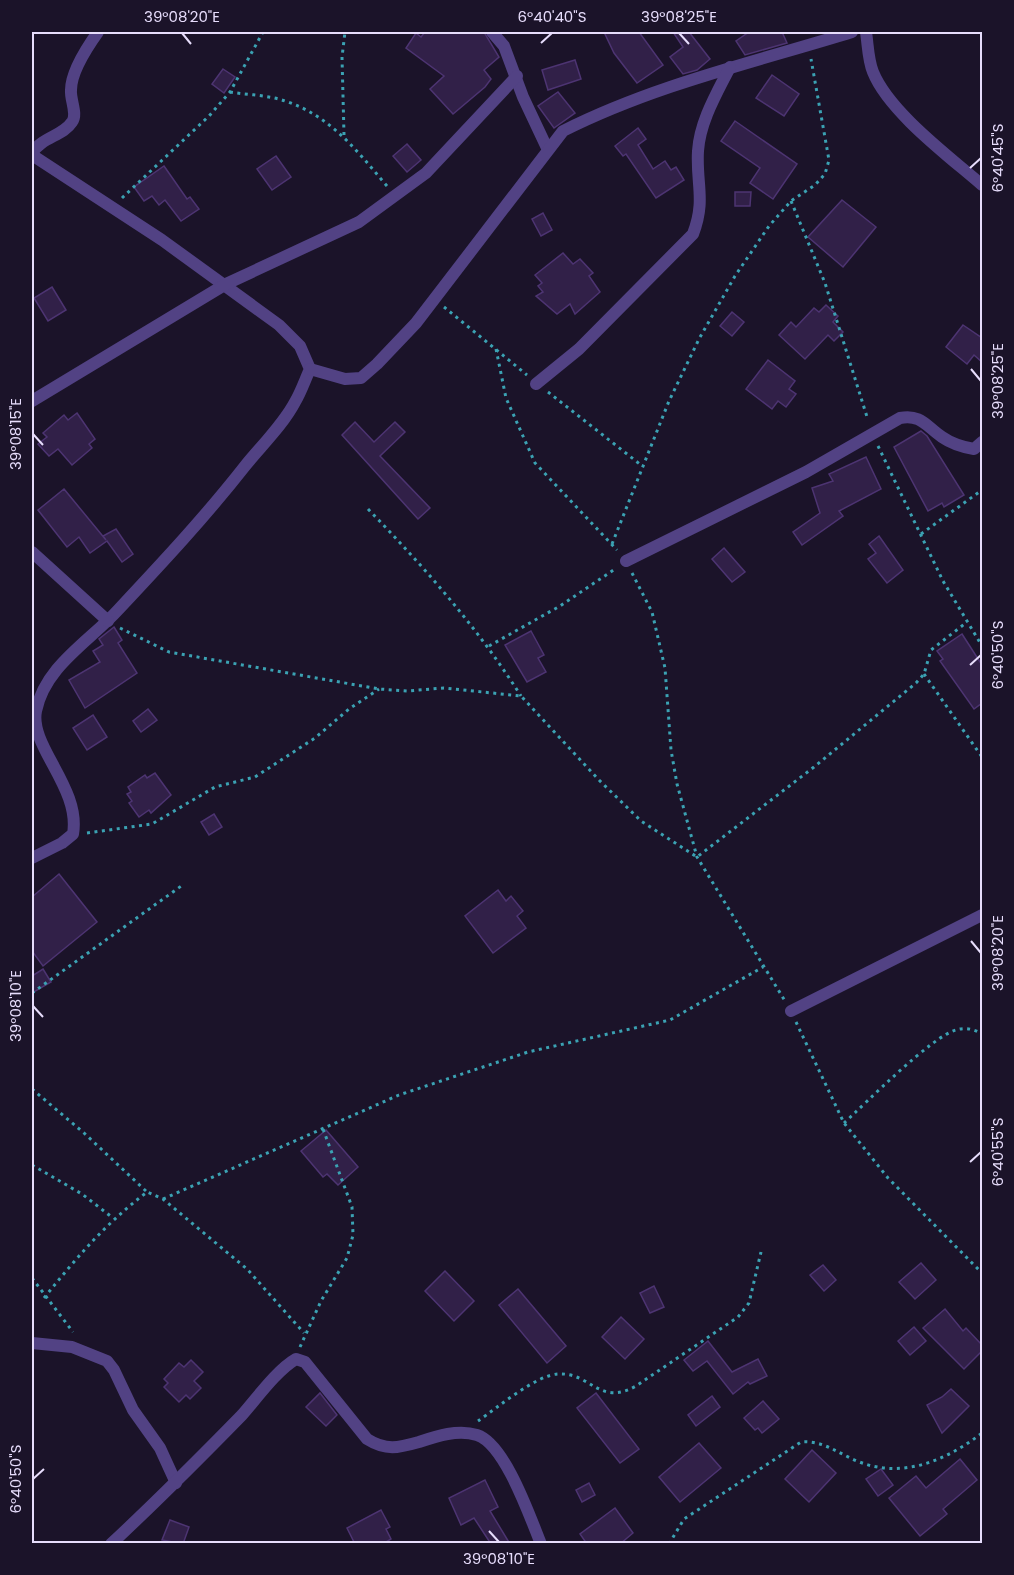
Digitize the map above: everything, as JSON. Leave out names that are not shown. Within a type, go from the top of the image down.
[{"type":"street","points":[[32,858],[62,843],[73,834],[76,818],[65,787],[37,729],[36,711],[46,686],[63,661],[108,621],[210,510],[295,404],[310,369],[300,346],[279,325],[226,284],[32,154],[46,138],[72,123],[74,115],[70,88],[98,32]]},
{"type":"street","points":[[492,32],[504,46],[523,97],[547,148]]},
{"type":"street","points":[[310,369],[345,379],[361,378],[377,364],[416,323],[535,170],[547,148],[562,131],[596,114],[730,67],[852,32]]},
{"type":"street","points":[[866,32],[872,70],[879,85],[906,116],[982,185]]},
{"type":"street","points":[[536,384],[579,349],[693,234],[700,214],[698,151],[704,124],[730,67]]},
{"type":"street","points":[[32,398],[226,284],[360,222],[426,173],[517,76]]},
{"type":"street","points":[[626,561],[806,472],[900,418],[912,416],[921,419],[942,437],[959,446],[974,449],[982,442]]},
{"type":"street","points":[[32,552],[108,621]]},
{"type":"street","points":[[791,1011],[982,915]]},
{"type":"street","points":[[32,1343],[72,1347],[107,1361],[114,1370],[133,1410],[160,1448],[176,1483]]},
{"type":"street","points":[[111,1544],[176,1483],[269,1386],[286,1365],[296,1359],[305,1362],[367,1439],[380,1447],[396,1448],[440,1435],[459,1433],[478,1436],[491,1445],[515,1481],[541,1544]]},
{"type":"path","points":[[112,207],[209,116],[230,92],[263,32]]},
{"type":"path","points":[[344,135],[342,57],[345,32]]},
{"type":"path","points":[[612,544],[669,401],[699,339],[735,276],[769,226],[791,201],[815,185],[825,174],[829,160],[808,45]]},
{"type":"path","points":[[230,92],[284,100],[314,113],[344,135],[396,197]]},
{"type":"path","points":[[791,201],[825,283],[872,434],[943,581],[982,646]]},
{"type":"path","points":[[496,350],[507,398],[535,463],[626,561],[652,612],[665,668],[671,750],[677,784],[697,857],[791,1011],[844,1123],[888,1178],[982,1273]]},
{"type":"path","points":[[921,534],[982,490]]},
{"type":"path","points":[[368,509],[442,588],[489,646],[521,696],[599,780],[642,821],[697,857]]},
{"type":"path","points":[[489,646],[560,606],[626,561]]},
{"type":"path","points":[[108,621],[169,652],[379,689],[407,691],[444,687],[521,696]]},
{"type":"path","points":[[697,857],[892,705],[924,674],[931,650],[967,622]]},
{"type":"path","points":[[924,674],[982,757]]},
{"type":"path","points":[[73,834],[152,824],[215,787],[255,777],[315,738],[349,709],[379,689]]},
{"type":"path","points":[[32,993],[184,884]]},
{"type":"path","points":[[163,1198],[399,1095],[528,1052],[670,1020],[764,967]]},
{"type":"path","points":[[844,1123],[936,1041],[955,1030],[972,1028],[982,1034]]},
{"type":"path","points":[[32,1089],[98,1145],[147,1192],[163,1198],[247,1269],[304,1334]]},
{"type":"path","points":[[296,1359],[304,1334],[347,1258],[353,1235],[352,1207],[322,1130]]},
{"type":"path","points":[[32,1165],[82,1194],[113,1218]]},
{"type":"path","points":[[44,1298],[87,1244],[113,1218],[147,1192]]},
{"type":"path","points":[[459,1433],[539,1381],[556,1374],[571,1375],[608,1394],[622,1394],[636,1386],[738,1317],[749,1303],[761,1252]]},
{"type":"path","points":[[32,1278],[44,1298],[89,1352]]},
{"type":"path","points":[[669,1544],[684,1519],[801,1442],[814,1441],[881,1469],[904,1468],[929,1463],[959,1450],[982,1433]]},
{"type":"building","points":[[425,32],[484,32],[499,57],[484,70],[491,79],[485,87],[453,114],[430,89],[444,76],[406,48],[416,33],[421,37]]},
{"type":"building","points":[[604,32],[639,32],[663,65],[637,83],[614,53]]},
{"type":"building","points":[[673,32],[689,32],[710,59],[697,70],[683,74],[670,57],[683,47]]},
{"type":"building","points":[[749,32],[782,32],[787,43],[745,55],[736,41]]},
{"type":"building","points":[[575,60],[581,79],[548,90],[542,70]]},
{"type":"building","points":[[223,69],[235,77],[224,93],[212,84]]},
{"type":"building","points":[[772,75],[799,94],[784,116],[756,98]]},
{"type":"building","points":[[558,92],[575,113],[554,128],[538,106]]},
{"type":"building","points":[[735,121],[797,164],[773,199],[750,183],[760,168],[721,141]]},
{"type":"building","points":[[638,128],[646,139],[638,145],[653,169],[665,161],[671,170],[676,167],[684,180],[656,198],[626,154],[623,156],[615,146]]},
{"type":"building","points":[[407,144],[421,160],[407,172],[393,156]]},
{"type":"building","points":[[276,156],[291,177],[272,190],[257,169]]},
{"type":"building","points":[[164,166],[187,199],[190,197],[199,209],[181,221],[165,200],[159,205],[152,196],[144,201],[134,187]]},
{"type":"building","points":[[735,192],[751,192],[750,206],[735,206]]},
{"type":"building","points":[[842,200],[876,227],[843,267],[808,237]]},
{"type":"building","points":[[543,213],[552,230],[541,236],[532,219]]},
{"type":"building","points":[[563,253],[573,264],[580,259],[593,273],[589,276],[600,292],[575,314],[570,304],[557,314],[536,296],[543,292],[538,286],[542,283],[535,275]]},
{"type":"building","points":[[52,287],[66,310],[48,321],[34,298]]},
{"type":"building","points":[[826,305],[838,316],[833,322],[843,332],[834,341],[828,335],[805,359],[779,335],[791,322],[796,327],[814,308],[819,312]]},
{"type":"building","points":[[732,312],[744,322],[732,336],[720,326]]},
{"type":"building","points":[[963,325],[982,338],[982,362],[974,355],[967,364],[946,347]]},
{"type":"building","points":[[768,360],[795,381],[789,389],[796,394],[786,407],[778,401],[772,409],[746,389]]},
{"type":"building","points":[[77,413],[95,439],[89,444],[92,448],[72,465],[58,449],[49,456],[38,444],[47,437],[43,433],[64,415],[68,420]]},
{"type":"building","points":[[355,422],[374,442],[395,422],[405,432],[380,456],[430,508],[418,519],[342,435]]},
{"type":"building","points":[[921,431],[927,436],[964,495],[944,507],[942,503],[928,511],[894,447]]},
{"type":"building","points":[[866,457],[881,489],[839,511],[843,516],[802,545],[793,532],[820,513],[812,488],[833,481],[829,474]]},
{"type":"building","points":[[64,489],[106,540],[103,536],[116,529],[133,554],[122,562],[107,541],[90,553],[79,537],[67,547],[38,510]]},
{"type":"building","points":[[879,536],[903,570],[887,583],[868,559],[876,553],[869,544]]},
{"type":"building","points":[[724,548],[745,572],[732,582],[712,559]]},
{"type":"building","points":[[114,627],[122,640],[118,643],[137,673],[85,708],[69,680],[100,662],[93,651],[103,645],[99,639]]},
{"type":"building","points":[[531,631],[544,655],[538,658],[546,672],[527,682],[505,645]]},
{"type":"building","points":[[962,634],[982,665],[982,703],[974,709],[940,661],[943,659],[937,651]]},
{"type":"building","points":[[148,709],[157,720],[141,732],[133,721]]},
{"type":"building","points":[[93,715],[107,737],[87,750],[73,728]]},
{"type":"building","points":[[155,773],[171,795],[151,813],[149,810],[139,817],[129,803],[132,801],[127,794],[131,792],[128,787],[145,775],[147,778]]},
{"type":"building","points":[[214,814],[222,827],[209,835],[201,822]]},
{"type":"building","points":[[59,874],[97,922],[43,966],[32,951],[32,897]]},
{"type":"building","points":[[498,890],[506,901],[511,896],[523,911],[517,916],[526,928],[493,953],[465,916]]},
{"type":"building","points":[[43,969],[51,982],[32,993],[32,976]]},
{"type":"building","points":[[326,1130],[358,1167],[338,1185],[327,1174],[323,1177],[301,1151]]},
{"type":"building","points":[[921,1263],[936,1280],[915,1299],[899,1282]]},
{"type":"building","points":[[823,1265],[836,1280],[824,1291],[810,1275]]},
{"type":"building","points":[[445,1271],[474,1301],[454,1321],[425,1291]]},
{"type":"building","points":[[654,1286],[664,1307],[650,1313],[640,1293]]},
{"type":"building","points":[[518,1289],[566,1346],[547,1363],[499,1305]]},
{"type":"building","points":[[945,1309],[963,1331],[966,1328],[982,1345],[982,1351],[964,1369],[923,1328]]},
{"type":"building","points":[[621,1317],[644,1339],[625,1359],[602,1337]]},
{"type":"building","points":[[914,1327],[926,1341],[910,1355],[898,1341]]},
{"type":"building","points":[[708,1341],[732,1372],[758,1359],[767,1376],[750,1384],[748,1382],[733,1394],[707,1361],[693,1371],[684,1360]]},
{"type":"building","points":[[191,1360],[203,1372],[194,1381],[201,1388],[190,1399],[186,1395],[179,1402],[164,1387],[168,1383],[164,1379],[179,1363],[184,1367]]},
{"type":"building","points":[[951,1389],[969,1406],[942,1433],[927,1405]]},
{"type":"building","points":[[320,1393],[337,1415],[326,1426],[306,1407]]},
{"type":"building","points":[[596,1393],[639,1449],[620,1463],[577,1408]]},
{"type":"building","points":[[712,1396],[720,1407],[696,1426],[688,1415]]},
{"type":"building","points":[[763,1401],[779,1419],[762,1433],[758,1428],[755,1430],[744,1418]]},
{"type":"building","points":[[699,1443],[721,1468],[680,1502],[659,1477]]},
{"type":"building","points":[[812,1450],[836,1473],[809,1502],[785,1479]]},
{"type":"building","points":[[960,1459],[977,1480],[943,1509],[947,1514],[920,1536],[889,1498],[916,1476],[926,1488]]},
{"type":"building","points":[[881,1469],[893,1485],[878,1496],[866,1479]]},
{"type":"building","points":[[485,1480],[498,1507],[490,1511],[510,1544],[491,1544],[474,1518],[461,1525],[449,1498]]},
{"type":"building","points":[[589,1483],[595,1495],[582,1502],[576,1490]]},
{"type":"building","points":[[615,1508],[633,1533],[620,1544],[587,1544],[580,1534]]},
{"type":"building","points":[[381,1510],[390,1527],[386,1529],[391,1539],[383,1544],[355,1544],[347,1528]]},
{"type":"building","points":[[170,1520],[189,1527],[183,1544],[162,1540]]}]
